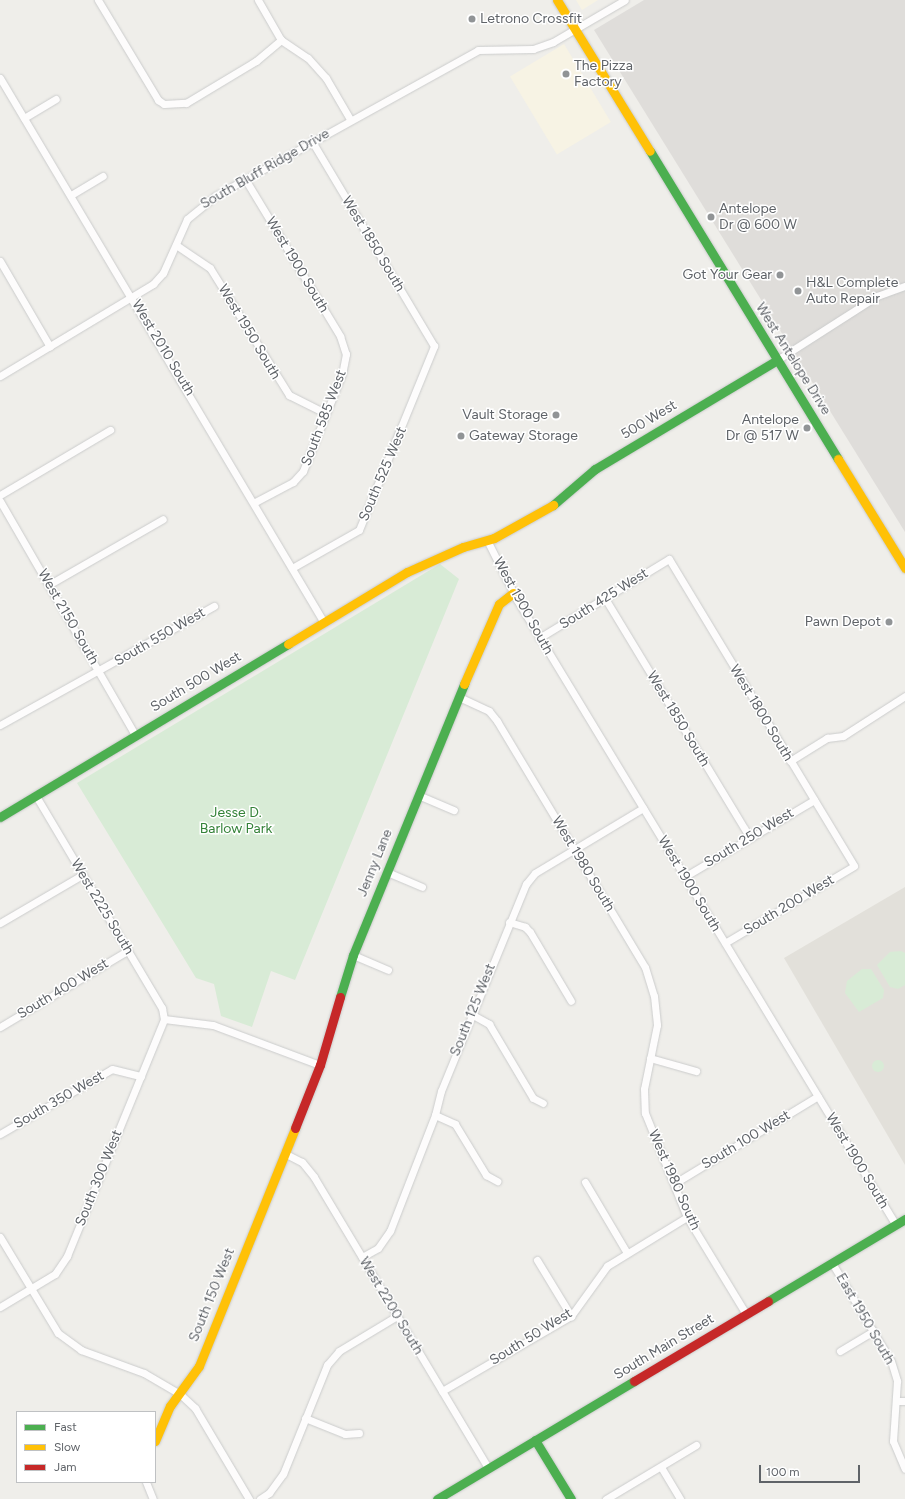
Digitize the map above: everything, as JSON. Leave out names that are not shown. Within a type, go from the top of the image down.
[{"type":"street","points":[[98,0],[158,100],[164,104],[186,103],[256,60],[281,40]]},
{"type":"street","points":[[258,0],[281,40],[308,58],[326,78],[350,119]]},
{"type":"street","name":"West Antelope Drive","points":[[557,0],[905,568]]},
{"type":"street","name":"South Bluff Ridge Drive","points":[[0,376],[132,297],[163,273],[181,230],[193,212],[245,179],[350,119],[478,50],[533,49],[575,29],[625,0]]},
{"type":"street","name":"West 2010 South","points":[[0,78],[254,502],[323,621]]},
{"type":"street","points":[[24,118],[56,99]]},
{"type":"street","name":"West 1850 South","points":[[312,141],[434,346]]},
{"type":"street","points":[[71,195],[103,176]]},
{"type":"street","name":"West 1900 South","points":[[245,179],[340,336],[346,354]]},
{"type":"street","name":"West 1950 South","points":[[176,245],[210,268],[289,396],[325,413]]},
{"type":"street","points":[[0,261],[50,347]]},
{"type":"street","name":"500 West","points":[[407,572],[487,540],[544,513],[595,468],[777,360],[877,296],[905,286]]},
{"type":"street","name":"South 525 West","points":[[292,568],[351,538],[362,526],[434,346]]},
{"type":"street","name":"South 585 West","points":[[254,502],[300,476],[342,374],[346,354]]},
{"type":"street","points":[[0,495],[110,430]]},
{"type":"street","name":"West 2150 South","points":[[0,501],[50,584],[135,735]]},
{"type":"street","points":[[50,584],[163,519]]},
{"type":"street","name":"West 1900 South","points":[[487,540],[513,594],[539,638],[896,1224]]},
{"type":"street","name":"South 425 West","points":[[539,638],[606,600],[669,559]]},
{"type":"street","name":"West 1800 South","points":[[669,559],[854,866]]},
{"type":"street","name":"South 500 West","points":[[0,817],[323,621],[407,572]]},
{"type":"street","name":"Jenny Lane","points":[[284,1153],[320,1065],[332,1016],[353,955],[418,795],[492,618],[499,604],[513,594]]},
{"type":"street","name":"West 1850 South","points":[[606,600],[750,838]]},
{"type":"street","name":"South 550 West","points":[[0,726],[75,681],[100,672],[214,606]]},
{"type":"street","points":[[790,760],[827,738],[843,736],[905,696]]},
{"type":"street","name":"West 1980 South","points":[[459,697],[489,711],[497,721],[646,968],[654,996],[657,1025],[644,1089],[645,1113],[675,1183],[686,1217],[746,1314]]},
{"type":"street","points":[[418,795],[454,810]]},
{"type":"street","name":"West 2225 South","points":[[36,796],[162,1008],[164,1019]]},
{"type":"street","name":"South 250 West","points":[[684,877],[814,800]]},
{"type":"street","name":"South 125 West","points":[[362,1257],[378,1248],[390,1231],[435,1115],[440,1091],[526,884],[535,873],[643,808]]},
{"type":"street","name":"South 200 West","points":[[725,943],[854,866]]},
{"type":"street","points":[[387,872],[422,887]]},
{"type":"street","points":[[0,923],[82,875]]},
{"type":"street","points":[[509,922],[525,927],[530,932],[571,1001]]},
{"type":"street","name":"South 400 West","points":[[0,1027],[127,951]]},
{"type":"street","points":[[353,955],[388,970]]},
{"type":"street","points":[[472,1014],[489,1024],[533,1098],[543,1103]]},
{"type":"street","points":[[164,1019],[213,1025],[320,1065]]},
{"type":"street","name":"South 300 West","points":[[0,1307],[55,1274],[67,1256],[164,1019]]},
{"type":"street","points":[[650,1058],[696,1071]]},
{"type":"street","name":"South 350 West","points":[[0,1134],[112,1070],[141,1076]]},
{"type":"street","name":"South 100 West","points":[[675,1183],[818,1096]]},
{"type":"street","points":[[435,1115],[454,1124],[486,1175],[498,1181]]},
{"type":"street","name":"West 2200 South","points":[[284,1153],[302,1162],[314,1177],[488,1468]]},
{"type":"street","name":"South 150 West","points":[[156,1439],[164,1419],[200,1366],[284,1153]]},
{"type":"street","points":[[584,1182],[627,1253]]},
{"type":"street","name":"South 50 West","points":[[442,1391],[571,1316],[607,1266],[686,1217]]},
{"type":"street","name":"South Main Street","points":[[437,1499],[905,1219]]},
{"type":"street","points":[[0,1237],[58,1333],[81,1350],[144,1373],[180,1394],[195,1408],[249,1499]]},
{"type":"street","points":[[537,1260],[571,1316]]},
{"type":"street","name":"East 1950 South","points":[[832,1263],[873,1331],[894,1371],[896,1401],[893,1441],[905,1469]]},
{"type":"street","points":[[260,1499],[269,1494],[282,1474],[327,1365],[339,1351],[397,1316]]},
{"type":"street","points":[[840,1351],[873,1331]]},
{"type":"street","points":[[896,1401],[905,1401]]},
{"type":"street","points":[[305,1418],[345,1434],[359,1433]]},
{"type":"street","points":[[536,1440],[571,1499]]},
{"type":"street","points":[[606,1499],[696,1445]]},
{"type":"street","points":[[661,1466],[680,1499]]},
{"type":"street","points":[[146,1483],[153,1499]]},
{"type":"shaded area","points":[[576,0],[598,0],[582,10]]},
{"type":"shaded area","points":[[644,0],[905,0],[905,532],[594,30]]},
{"type":"shaded area","points":[[564,44],[611,122],[557,154],[510,76]]},
{"type":"shaded area","points":[[905,887],[905,1165],[784,958]]},
{"type":"green space","name":"Jesse D. Barlow Park","points":[[440,564],[459,579],[295,980],[271,971],[252,1027],[221,1016],[214,984],[196,978],[77,783]]},
{"type":"green space","points":[[901,951],[905,953],[905,985],[898,989],[890,987],[877,965],[890,952]]},
{"type":"green space","points":[[862,969],[871,969],[884,990],[883,998],[859,1012],[845,993],[847,981]]},
{"type":"green space","points":[[876,1060],[880,1060],[884,1066],[880,1072],[876,1072],[872,1068],[872,1064]]},
{"type":"traffic: fast","points":[[650,151],[838,459]]},
{"type":"traffic: fast","points":[[553,505],[595,469],[777,360]]},
{"type":"traffic: fast","points":[[0,817],[288,644]]},
{"type":"traffic: fast","points":[[340,997],[353,955],[464,684]]},
{"type":"traffic: fast","points":[[768,1301],[905,1219]]},
{"type":"traffic: fast","points":[[437,1499],[634,1381]]},
{"type":"traffic: fast","points":[[535,1440],[571,1499]]},
{"type":"traffic: slow","points":[[557,0],[650,151]]},
{"type":"traffic: slow","points":[[838,459],[905,568]]},
{"type":"traffic: slow","points":[[288,644],[407,572],[463,547],[494,538],[553,505]]},
{"type":"traffic: slow","points":[[464,684],[499,604],[513,593]]},
{"type":"traffic: slow","points":[[156,1439],[170,1406],[199,1366],[295,1128]]},
{"type":"traffic: jam","points":[[295,1128],[320,1065],[340,997]]},
{"type":"traffic: jam","points":[[634,1381],[768,1301]]},
{"type":"place","name":"Letrono Crossfit","points":[[472,19]]},
{"type":"place","name":"The Pizza Factory","points":[[566,74]]},
{"type":"place","name":"Antelope Dr @ 600 W","points":[[711,217]]},
{"type":"place","name":"Got Your Gear","points":[[780,275]]},
{"type":"place","name":"H&L Complete Auto Repair","points":[[798,291]]},
{"type":"place","name":"Vault Storage","points":[[556,415]]},
{"type":"place","name":"Antelope Dr @ 517 W","points":[[807,428]]},
{"type":"place","name":"Gateway Storage","points":[[461,436]]},
{"type":"place","name":"Pawn Depot","points":[[889,622]]}]
